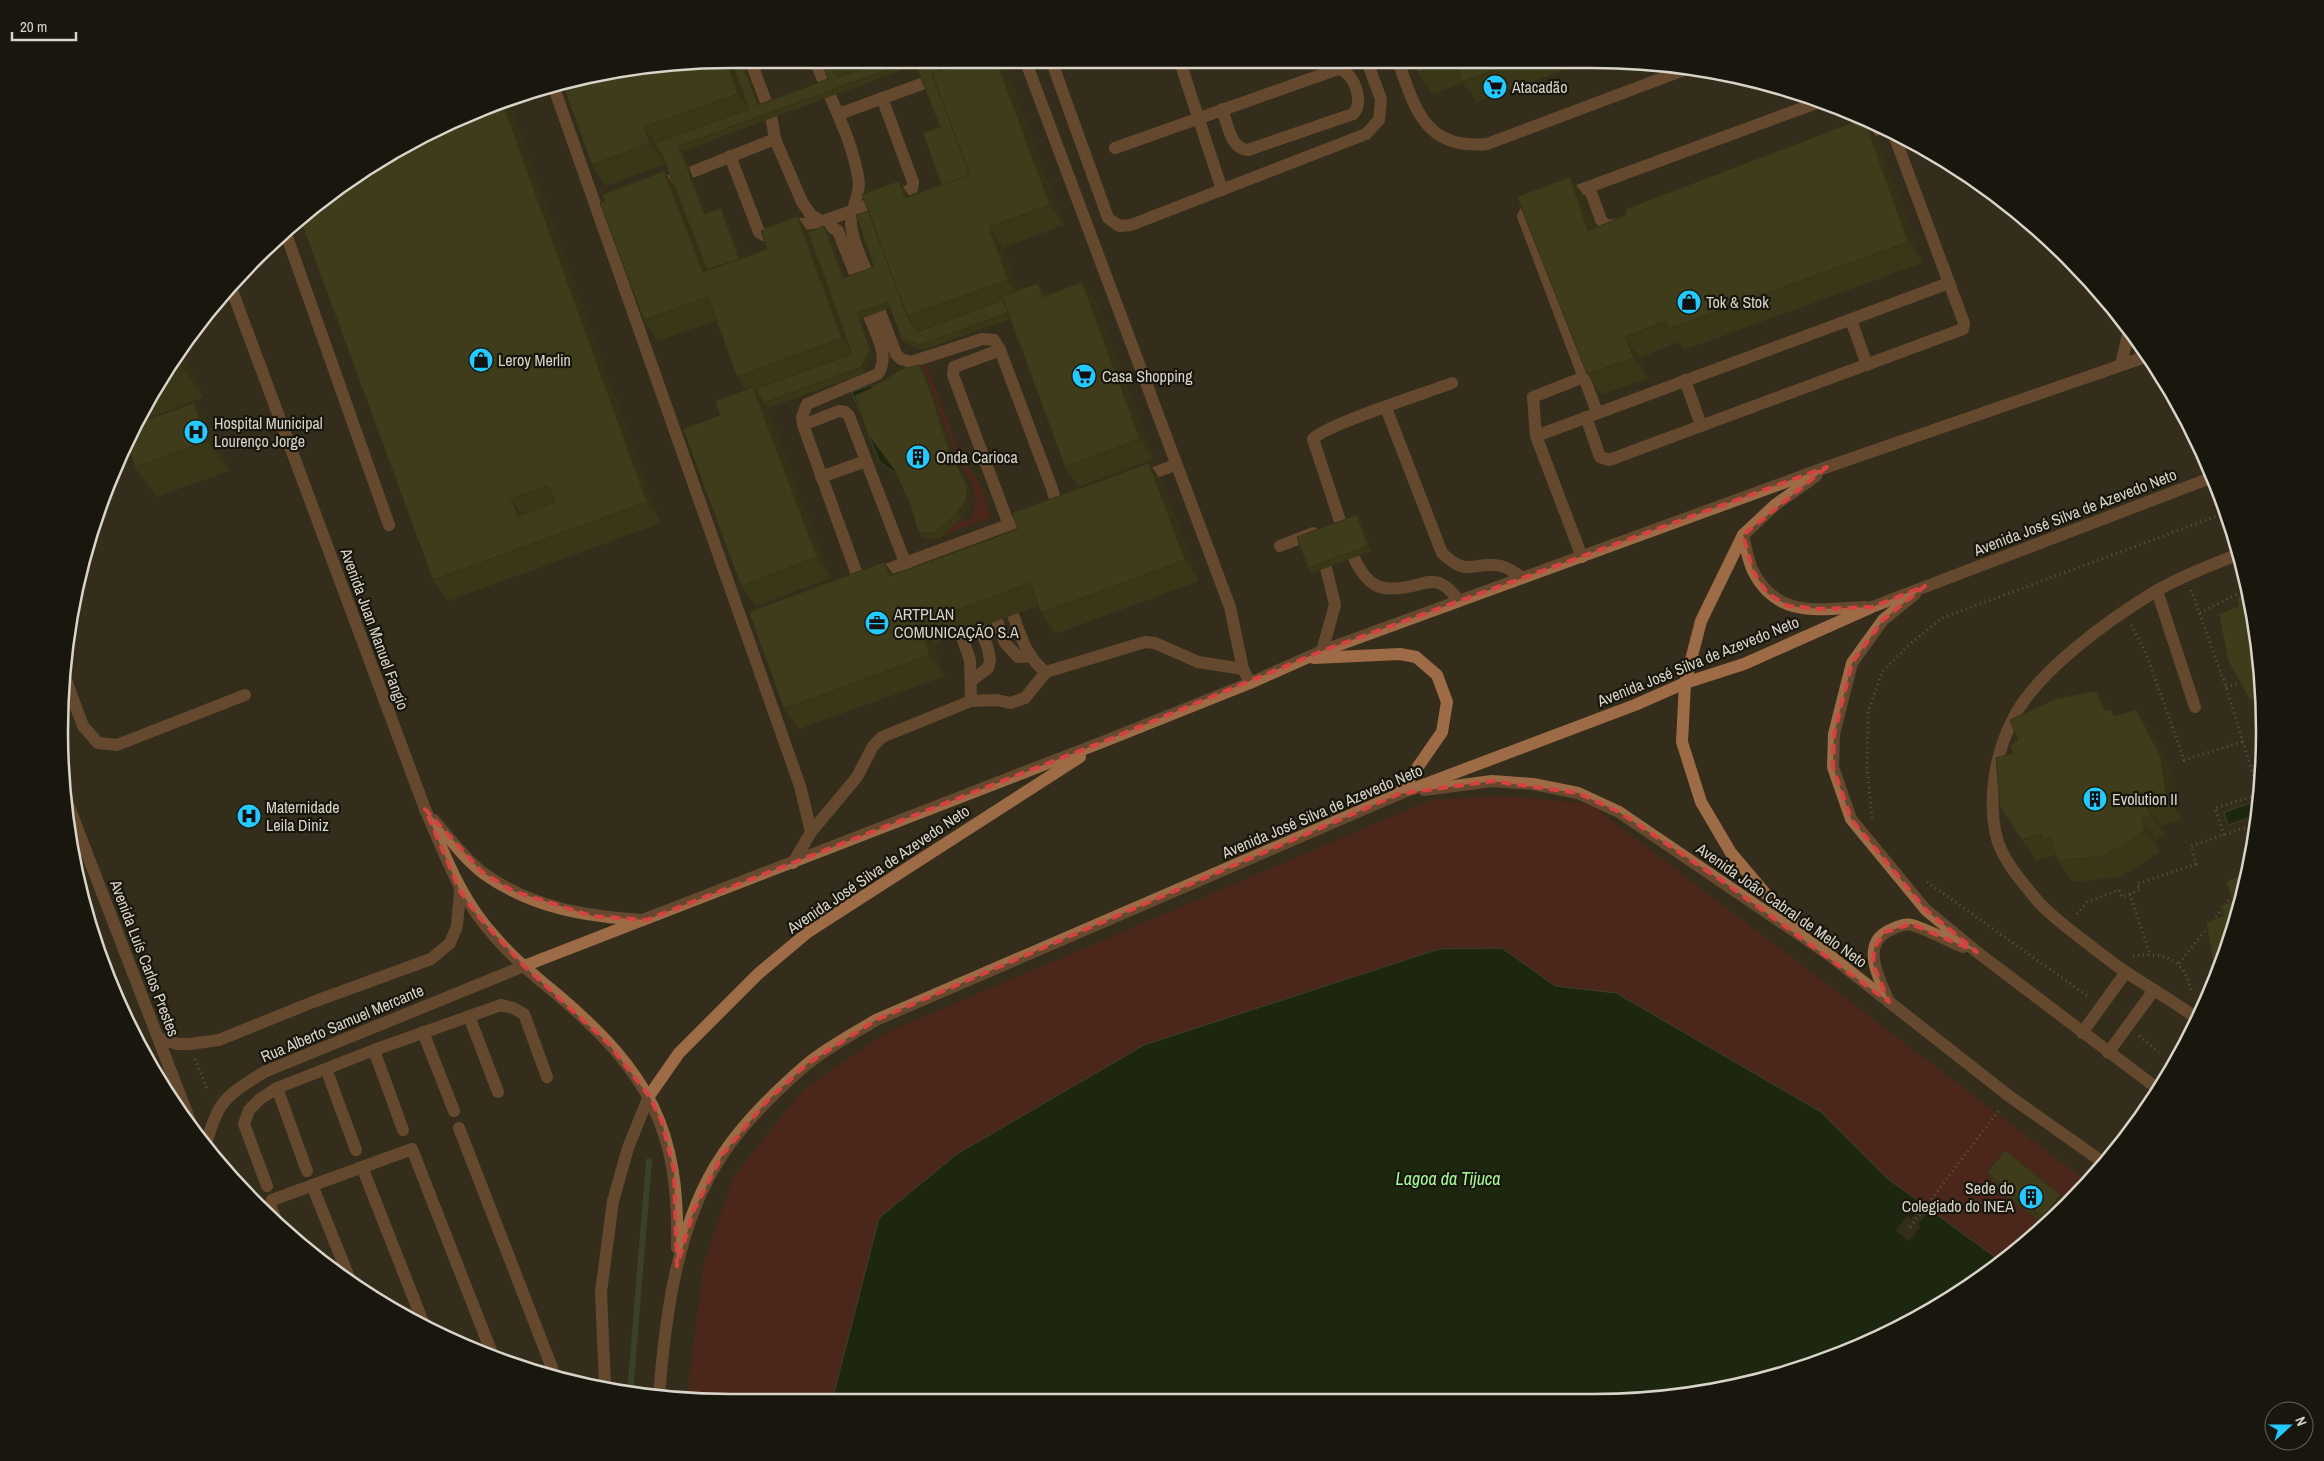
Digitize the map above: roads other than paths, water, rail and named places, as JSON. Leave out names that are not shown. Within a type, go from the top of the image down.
[{"type":"street","points":[[753,68],[771,115],[775,139],[802,202],[811,215],[838,231],[862,277],[851,226],[859,196],[859,176],[839,114],[832,104],[819,68]]},
{"type":"street","points":[[1028,68],[1175,465],[1230,607],[1243,669],[1250,683]]},
{"type":"street","points":[[1054,68],[1108,218],[1119,226],[1131,224],[1366,134],[1379,120],[1381,100],[1369,68]]},
{"type":"street","points":[[1182,68],[1222,190]]},
{"type":"street","points":[[1400,68],[1414,107],[1429,127],[1447,141],[1465,146],[1486,144],[1677,73]]},
{"type":"street","points":[[1115,148],[1222,109],[1338,69],[1345,70],[1349,74],[1359,102],[1358,109],[1353,114],[1248,150],[1240,150],[1235,145],[1222,109]]},
{"type":"street","points":[[839,114],[951,74]]},
{"type":"street","points":[[555,91],[603,207],[747,623],[800,786],[812,832]]},
{"type":"street","points":[[730,156],[759,232],[764,235],[794,226],[821,222],[854,212],[912,189],[913,182],[882,98]]},
{"type":"street","points":[[1812,105],[1526,211],[1523,216],[1584,377],[1600,457],[1605,460],[1963,329],[1964,323],[1896,141]]},
{"type":"street","points":[[1845,141],[1875,131]]},
{"type":"street","points":[[642,191],[775,139]]},
{"type":"street","points":[[1589,187],[1602,220],[1607,226],[1616,226],[1634,219]]},
{"type":"street","points":[[287,238],[389,524]]},
{"type":"street","points":[[1536,436],[1591,414],[1949,283]]},
{"type":"street","name":"Avenida Juan Manuel Fangio","points":[[233,292],[425,809],[460,890],[496,938],[608,1043],[631,1068],[649,1096],[662,1122],[674,1170],[678,1215],[677,1266]]},
{"type":"street","points":[[875,314],[896,354],[901,359],[911,362],[982,339],[994,340],[1000,350],[1062,506],[906,565],[855,582],[803,425],[802,417],[806,404],[878,374],[883,366],[884,357],[875,314]]},
{"type":"street","points":[[1851,320],[1867,364]]},
{"type":"street","points":[[2121,365],[2127,338]]},
{"type":"street","points":[[1000,350],[960,363],[954,367],[953,375],[1009,525]]},
{"type":"street","name":"Avenida José Silva de Azevedo Neto","points":[[524,966],[1105,741],[1250,683],[1322,651],[1827,468],[2142,358]]},
{"type":"street","points":[[1582,557],[1536,436],[1533,396],[1584,377]]},
{"type":"street","points":[[1685,380],[1701,425]]},
{"type":"street","points":[[1280,546],[1328,529],[1313,439],[1316,435],[1452,383]]},
{"type":"street","points":[[1386,408],[1442,553],[1455,565],[1469,568],[1499,565],[1522,578]]},
{"type":"street","points":[[803,425],[839,412],[846,412],[849,416],[906,565]]},
{"type":"street","points":[[821,477],[866,461]]},
{"type":"street","points":[[1130,482],[1175,465]]},
{"type":"street","points":[[1827,468],[1775,505],[1743,535],[1701,621],[1685,683],[1682,742],[1701,802],[1731,853],[1764,892],[1828,954]]},
{"type":"street","name":"Avenida José Silva de Azevedo Neto","points":[[660,1389],[662,1361],[677,1266],[694,1210],[723,1154],[766,1102],[815,1059],[876,1020],[1399,794],[1627,708],[1685,683],[1744,664],[1872,607],[2207,479]]},
{"type":"street","points":[[984,535],[989,550]]},
{"type":"street","points":[[1743,535],[1753,571],[1762,586],[1767,593],[1788,606],[1820,609],[1872,607]]},
{"type":"street","points":[[931,555],[936,569]]},
{"type":"street","points":[[2192,1015],[2122,970],[2067,927],[2037,900],[2004,856],[1996,836],[1993,794],[2000,753],[2012,720],[2034,689],[2062,660],[2124,612],[2157,591],[2185,576],[2233,556]]},
{"type":"street","points":[[1354,558],[1362,573],[1372,584],[1388,590],[1428,582],[1440,583],[1449,589],[1459,600]]},
{"type":"street","points":[[1322,651],[1335,605],[1326,568]]},
{"type":"street","points":[[1925,586],[1883,620],[1852,663],[1834,734],[1833,767],[1851,819],[1926,910],[1976,952],[2153,1086]]},
{"type":"street","points":[[2157,591],[2195,707]]},
{"type":"street","points":[[1013,615],[1031,656],[1036,664],[1046,672]]},
{"type":"street","points":[[997,621],[1011,651],[1018,657],[1031,656]]},
{"type":"street","points":[[971,681],[988,668],[990,660],[980,627]]},
{"type":"street","points":[[961,634],[970,660],[970,701]]},
{"type":"street","points":[[793,863],[812,832],[857,777],[873,746],[882,737],[970,701],[997,700],[1010,703],[1025,698],[1046,672],[1145,642],[1155,643],[1198,662],[1243,669]]},
{"type":"street","points":[[1308,658],[1400,654],[1416,657],[1437,676],[1447,702],[1442,732],[1399,794]]},
{"type":"street","points":[[69,688],[83,726],[98,742],[117,745],[245,695]]},
{"type":"street","name":"Avenida José Silva de Azevedo Neto","points":[[605,1382],[601,1292],[613,1201],[628,1148],[649,1096],[679,1053],[758,974],[808,932],[1105,741]]},
{"type":"street","name":"Avenida João Cabral de Melo Neto","points":[[1399,794],[1492,781],[1533,784],[1578,793],[1619,812],[1828,954],[2009,1096],[2098,1160]]},
{"type":"street","points":[[425,809],[454,844],[482,872],[513,891],[544,904],[592,916],[646,920]]},
{"type":"street","name":"Avenida Luís Carlos Prestes","points":[[73,817],[160,1038],[184,1106]]},
{"type":"street","name":"Rua Alberto Samuel Mercante","points":[[160,1038],[177,1044],[219,1040],[313,1002],[431,959],[450,942],[457,926],[460,890]]},
{"type":"street","points":[[1889,1002],[1873,964],[1874,948],[1885,932],[1898,926],[1911,924],[1976,952]]},
{"type":"street","name":"Rua Alberto Samuel Mercante","points":[[208,1138],[215,1113],[223,1102],[232,1092],[264,1072],[524,966]]},
{"type":"street","points":[[2082,1033],[2122,970]]},
{"type":"street","points":[[2108,1053],[2154,990]]},
{"type":"street","points":[[267,1186],[244,1124],[249,1110],[276,1088],[374,1050],[501,1006],[514,1008],[524,1014],[546,1078]]},
{"type":"street","points":[[469,1016],[498,1092]]},
{"type":"street","points":[[423,1032],[454,1111]]},
{"type":"street","points":[[330,1045],[331,1067],[356,1150]]},
{"type":"street","points":[[374,1050],[403,1130]]},
{"type":"street","points":[[276,1088],[307,1172]]},
{"type":"street","points":[[459,1128],[552,1369]]},
{"type":"street","points":[[271,1207],[272,1200],[412,1149],[490,1348]]},
{"type":"street","points":[[362,1167],[421,1316]]},
{"type":"street","points":[[312,1185],[346,1270]]},
{"type":"water","points":[[872,385],[907,482],[879,461],[852,392]]},
{"type":"water","points":[[2252,803],[2251,817],[2228,825],[2224,812]]},
{"type":"water","name":"Lagoa da Tijuca","points":[[1502,948],[1555,986],[1616,993],[1821,1112],[1888,1179],[1995,1257],[1962,1282],[1925,1305],[1847,1343],[1765,1371],[1723,1381],[1680,1388],[1594,1394],[834,1394],[879,1218],[957,1154],[1144,1045],[1439,949]]},
{"type":"waterway","points":[[631,1386],[649,1161]]},
{"type":"place","name":"Atacadão","points":[[1495,87]]},
{"type":"place","name":"Tok & Stok","points":[[1689,302]]},
{"type":"place","name":"Leroy Merlin","points":[[481,360]]},
{"type":"place","name":"Casa Shopping","points":[[1084,376]]},
{"type":"place","name":"Hospital Municipal Lourenço Jorge","points":[[196,432]]},
{"type":"place","name":"Onda Carioca","points":[[918,457]]},
{"type":"place","name":"ARTPLAN COMUNICAÇÃO S.A","points":[[877,623]]},
{"type":"place","name":"Evolution II","points":[[2095,799]]},
{"type":"place","name":"Maternidade Leila Diniz","points":[[249,816]]},
{"type":"place","name":"Sede do Colegiado do INEA","points":[[2031,1197]]}]
